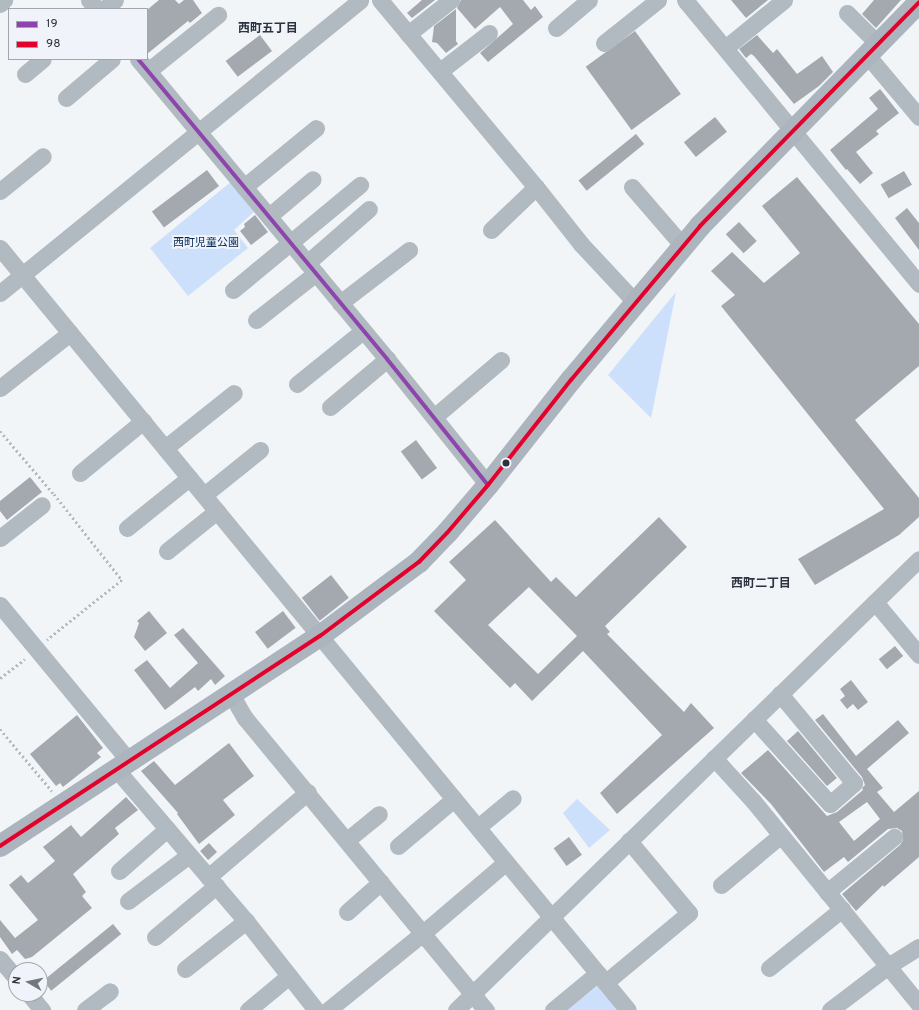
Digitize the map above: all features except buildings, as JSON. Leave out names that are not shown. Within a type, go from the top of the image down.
[{"type":"highway","points":[[0,846],[122,764],[320,636],[419,562],[448,533],[635,302],[700,226],[919,2]]},
{"type":"street","points":[[0,4],[4,0]]},
{"type":"street","points":[[89,0],[96,8]]},
{"type":"street","points":[[105,8],[115,0]]},
{"type":"street","points":[[0,293],[360,0]]},
{"type":"street","points":[[380,0],[536,187],[581,244],[635,302]]},
{"type":"street","points":[[408,34],[451,0]]},
{"type":"street","points":[[556,28],[589,0]]},
{"type":"street","points":[[604,43],[658,0]]},
{"type":"street","points":[[685,0],[919,284]]},
{"type":"street","points":[[724,48],[784,0]]},
{"type":"street","points":[[847,13],[919,117]]},
{"type":"street","points":[[218,15],[143,65],[387,359],[488,485]]},
{"type":"street","points":[[440,71],[489,33]]},
{"type":"street","points":[[25,74],[42,60]]},
{"type":"street","points":[[66,98],[111,60]]},
{"type":"street","points":[[244,187],[316,128]]},
{"type":"street","points":[[0,191],[43,156]]},
{"type":"street","points":[[269,216],[313,179]]},
{"type":"street","points":[[234,290],[360,185]]},
{"type":"street","points":[[491,230],[536,187]]},
{"type":"street","points":[[632,187],[683,246]]},
{"type":"street","points":[[256,320],[312,268],[368,209]]},
{"type":"street","points":[[0,248],[628,1010]]},
{"type":"street","points":[[340,303],[409,250]]},
{"type":"street","points":[[297,384],[363,330]]},
{"type":"street","points":[[0,388],[70,333]]},
{"type":"street","points":[[330,407],[387,359]]},
{"type":"street","points":[[434,417],[501,360]]},
{"type":"street","points":[[165,448],[234,393]]},
{"type":"street","points":[[80,473],[143,421]]},
{"type":"street","points":[[204,495],[260,450]]},
{"type":"street","points":[[127,528],[189,478]]},
{"type":"street","points":[[0,538],[42,505]]},
{"type":"street","points":[[167,551],[217,511]]},
{"type":"street","points":[[456,1010],[919,559]]},
{"type":"street","points":[[875,602],[919,655]]},
{"type":"street","points":[[0,605],[36,649],[122,764],[167,829],[246,921],[316,1010]]},
{"type":"street","points":[[231,694],[245,718],[308,792],[486,1010]]},
{"type":"street","points":[[754,719],[830,804],[854,783],[780,694]]},
{"type":"street","points":[[714,758],[781,835],[919,1004]]},
{"type":"street","points":[[155,937],[308,792]]},
{"type":"street","points":[[398,846],[454,798]]},
{"type":"street","points":[[478,827],[513,798]]},
{"type":"street","points":[[347,840],[379,814]]},
{"type":"street","points":[[119,871],[167,829]]},
{"type":"street","points":[[721,885],[781,835]]},
{"type":"street","points":[[827,892],[894,837]]},
{"type":"street","points":[[553,1010],[602,978],[689,913],[629,841]]},
{"type":"street","points":[[128,901],[189,855]]},
{"type":"street","points":[[328,1010],[423,933],[506,862]]},
{"type":"street","points":[[347,912],[381,882]]},
{"type":"street","points":[[769,968],[842,909]]},
{"type":"street","points":[[185,969],[246,921]]},
{"type":"street","points":[[830,1010],[888,966],[919,947]]},
{"type":"street","points":[[0,959],[8,968]]},
{"type":"street","points":[[248,1010],[289,976]]},
{"type":"street","points":[[85,1010],[110,991]]},
{"type":"street","points":[[36,1002],[42,1010]]},
{"type":"path","points":[[0,430],[54,494],[122,580],[0,678]]},
{"type":"path","points":[[0,728],[63,804]]},
{"type":"green space","name":"西町児童公園","points":[[232,181],[255,211],[234,230],[248,248],[188,296],[150,248]]},
{"type":"green space","points":[[676,292],[651,418],[608,375]]},
{"type":"green space","points":[[577,799],[610,830],[589,848],[563,813]]},
{"type":"green space","points":[[600,984],[621,1010],[567,1010]]},
{"type":"transit line","name":"98","points":[[0,846],[320,636],[419,562],[447,533],[488,485],[571,380],[700,226],[919,2]]},
{"type":"transit line","name":"19","points":[[139,60],[387,359],[488,485]]},
{"type":"district","name":"西町五丁目","points":[[268,30]]},
{"type":"district","name":"西町二丁目","points":[[761,585]]}]
